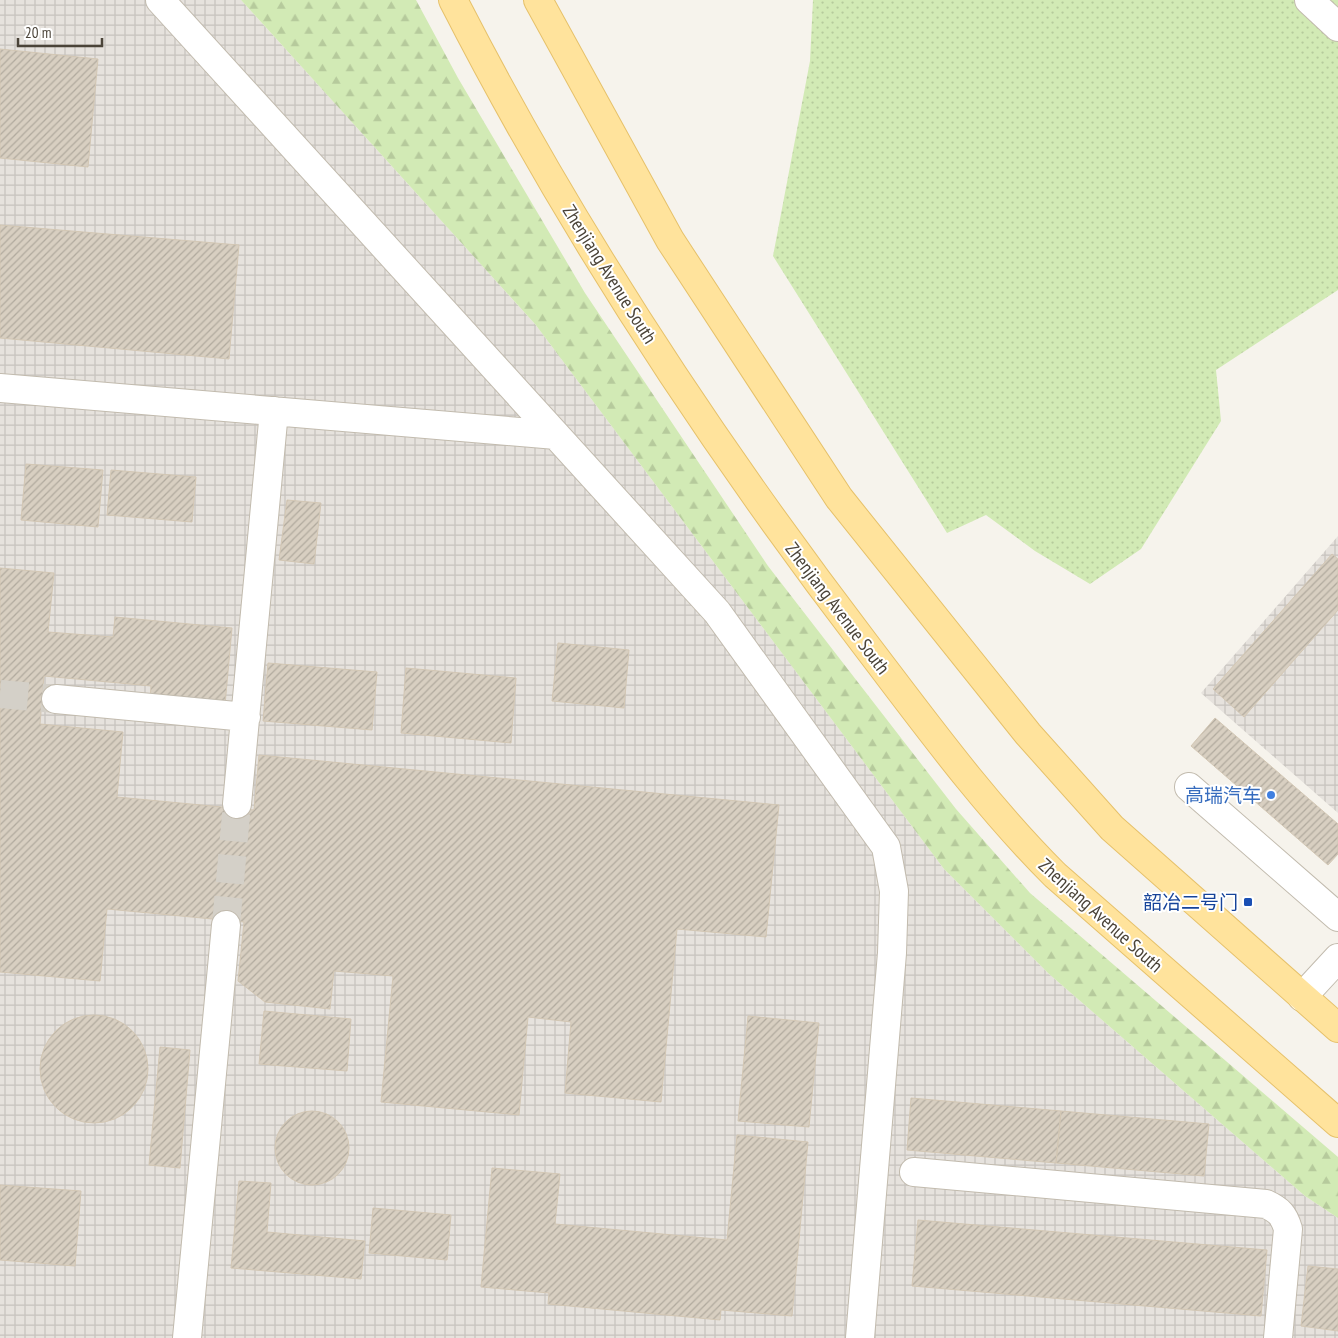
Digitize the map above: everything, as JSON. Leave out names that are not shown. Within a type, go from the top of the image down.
[{"type":"main road","name":"Zhenjiang Avenue South","points":[[453,0],[486,65],[614,285],[793,550],[977,791],[1013,833],[1055,875],[1338,1123]]},
{"type":"main road","points":[[538,0],[670,240],[839,498],[1028,734],[1112,828],[1338,1028]]},
{"type":"street","points":[[160,0],[717,612],[886,847],[894,891],[892,953],[860,1338]]},
{"type":"street","points":[[1309,0],[1338,27]]},
{"type":"street","points":[[0,388],[556,435]]},
{"type":"street","points":[[237,804],[274,411]]},
{"type":"street","points":[[56,699],[246,717]]},
{"type":"street","points":[[1189,787],[1336,911]]},
{"type":"street","points":[[187,1338],[226,925]]},
{"type":"street","points":[[1302,997],[1338,958]]},
{"type":"street","points":[[914,1172],[1266,1204],[1278,1209],[1288,1229],[1278,1338]]},
{"type":"shaded area","points":[[0,0],[241,0],[535,324],[944,869],[1049,974],[1305,1196],[1338,1218],[1338,1338],[0,1338]]},
{"type":"shaded area","points":[[1338,536],[1338,813],[1201,693]]},
{"type":"green space","points":[[241,0],[416,0],[458,78],[585,293],[768,566],[956,809],[1030,893],[1338,1157],[1338,1218],[1305,1196],[1049,974],[944,869],[535,324]]},
{"type":"green space","points":[[813,0],[1338,0],[1338,290],[1216,370],[1221,421],[1141,549],[1090,584],[1035,551],[986,515],[947,533],[773,256],[810,61]]},
{"type":"building","points":[[0,49],[98,59],[88,167],[0,158]]},
{"type":"building","points":[[0,225],[239,245],[229,359],[0,338]]},
{"type":"building","points":[[26,464],[103,470],[98,527],[21,520]]},
{"type":"building","points":[[111,470],[196,477],[192,522],[107,515]]},
{"type":"building","points":[[287,500],[321,503],[314,564],[279,560]]},
{"type":"building","points":[[1332,554],[1338,559],[1338,610],[1244,717],[1213,689]]},
{"type":"building","points":[[0,568],[54,573],[48,632],[113,637],[115,617],[232,628],[225,705],[150,699],[151,686],[44,676],[40,724],[123,732],[117,797],[254,810],[259,755],[779,805],[766,937],[677,929],[661,1102],[565,1093],[571,1022],[528,1017],[519,1115],[381,1102],[393,976],[334,971],[330,1009],[265,1002],[238,981],[244,922],[107,909],[100,981],[0,972]]},
{"type":"building","points":[[558,643],[629,650],[624,708],[552,701]]},
{"type":"building","points":[[268,663],[377,672],[372,730],[263,721]]},
{"type":"building","points":[[406,668],[516,678],[511,743],[401,733]]},
{"type":"building","points":[[1215,718],[1338,824],[1338,854],[1328,865],[1191,746]]},
{"type":"building","points":[[264,1011],[351,1019],[347,1071],[259,1064]]},
{"type":"building","points":[[94,1015],[115,1019],[132,1031],[144,1048],[148,1069],[144,1090],[132,1107],[115,1119],[94,1123],[73,1119],[56,1107],[44,1090],[40,1069],[44,1048],[56,1031],[73,1019]]},
{"type":"building","points":[[748,1016],[819,1023],[809,1127],[738,1121]]},
{"type":"building","points":[[160,1047],[190,1050],[180,1168],[149,1165]]},
{"type":"building","points":[[911,1098],[1061,1111],[1056,1163],[907,1150]]},
{"type":"building","points":[[312,1111],[326,1114],[338,1122],[346,1134],[349,1148],[346,1162],[338,1174],[326,1182],[312,1185],[298,1182],[286,1174],[278,1162],[275,1148],[278,1134],[286,1122],[298,1114]]},
{"type":"building","points":[[1061,1111],[1209,1124],[1204,1176],[1056,1163]]},
{"type":"building","points":[[737,1135],[808,1142],[792,1316],[721,1310],[720,1320],[548,1304],[549,1293],[481,1287],[492,1168],[560,1174],[555,1224],[727,1240]]},
{"type":"building","points":[[239,1181],[271,1183],[267,1232],[365,1241],[361,1279],[231,1268]]},
{"type":"building","points":[[0,1185],[81,1191],[75,1266],[0,1260]]},
{"type":"building","points":[[373,1208],[451,1215],[447,1260],[369,1253]]},
{"type":"building","points":[[918,1220],[1267,1250],[1261,1316],[912,1286]]},
{"type":"building","points":[[1308,1266],[1338,1269],[1338,1331],[1301,1326]]},
{"type":"tunnel","points":[[0,694],[56,699]]},
{"type":"tunnel","points":[[226,925],[237,804]]},
{"type":"place","name":"高瑞汽车","points":[[1271,795]]},
{"type":"place","name":"韶冶二号门","points":[[1248,902]]}]
